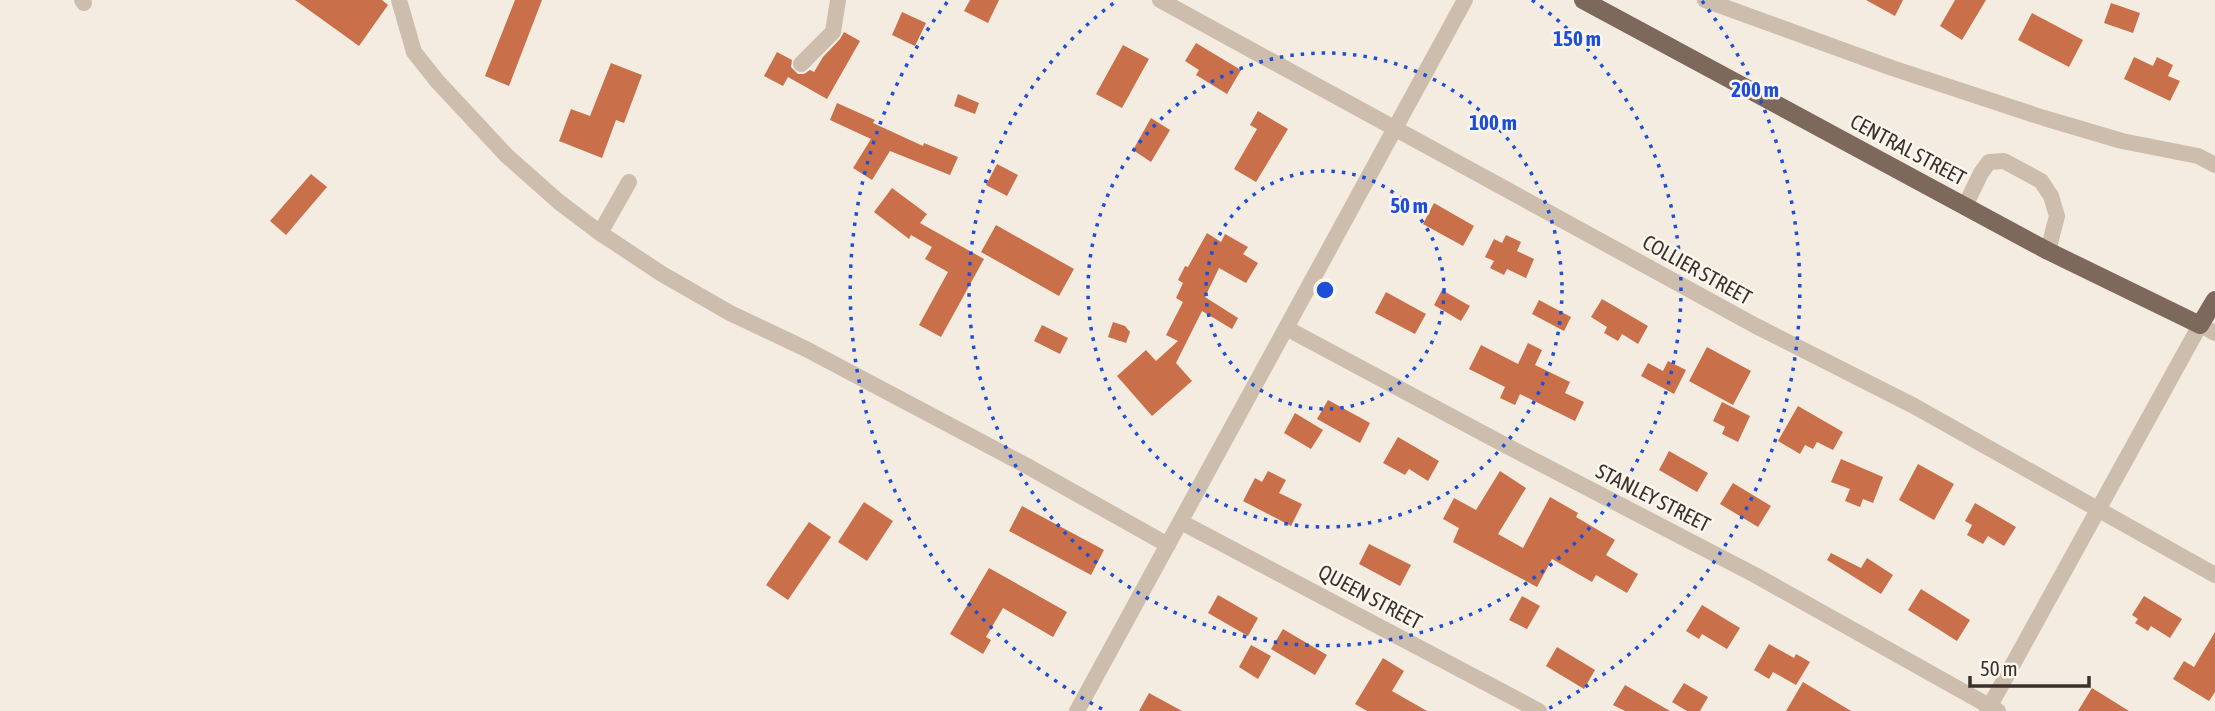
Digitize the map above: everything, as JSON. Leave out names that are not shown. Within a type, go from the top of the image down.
[{"type":"main road","name":"CENTRAL STREET","points":[[1583,0],[2048,251],[2208,329]]},
{"type":"main road","points":[[2208,329],[2215,300]]},
{"type":"street","points":[[399,0],[415,52],[437,81],[507,156],[559,202],[600,233],[662,274],[730,313],[807,349],[1027,466],[1168,545]]},
{"type":"street","points":[[802,64],[833,32],[838,0]]},
{"type":"street","name":"COLLIER STREET","points":[[1160,0],[1756,326],[1914,406],[2215,575]]},
{"type":"street","points":[[1077,711],[1465,0]]},
{"type":"street","points":[[1706,0],[1892,68],[2044,118],[2122,141],[2198,156],[2215,165]]},
{"type":"street","points":[[1965,206],[1989,162],[2004,161],[2032,176],[2041,181],[2051,196],[2057,216],[2048,251]]},
{"type":"street","points":[[600,233],[629,182]]},
{"type":"street","name":"STANLEY STREET","points":[[1286,328],[1755,575],[1991,709]]},
{"type":"street","points":[[1991,709],[2099,509],[2208,329]]},
{"type":"street","name":"QUEEN STREET","points":[[1181,522],[1539,711]]},
{"type":"building","points":[[295,0],[382,0],[388,5],[359,46]]},
{"type":"building","points":[[515,0],[542,0],[509,86],[485,76]]},
{"type":"building","points":[[970,0],[999,0],[988,23],[964,11]]},
{"type":"building","points":[[1866,0],[1903,0],[1895,16]]},
{"type":"building","points":[[1955,0],[1986,0],[1962,40],[1940,26]]},
{"type":"building","points":[[2111,3],[2140,13],[2133,33],[2104,23]]},
{"type":"building","points":[[902,12],[926,23],[915,46],[892,35]]},
{"type":"building","points":[[2032,13],[2083,40],[2069,67],[2018,40]]},
{"type":"building","points":[[844,32],[860,41],[827,99],[788,77],[783,86],[764,76],[777,52],[792,60],[791,67],[798,74],[810,70],[814,72]]},
{"type":"building","points":[[1196,43],[1241,70],[1227,94],[1196,75],[1199,70],[1185,61]]},
{"type":"building","points":[[1123,45],[1149,59],[1122,108],[1096,94]]},
{"type":"building","points":[[2134,57],[2153,66],[2157,57],[2173,65],[2168,76],[2180,81],[2170,101],[2124,79]]},
{"type":"building","points":[[611,63],[642,75],[624,123],[616,120],[602,158],[559,141],[571,109],[590,116]]},
{"type":"building","points":[[958,94],[979,103],[975,114],[954,106]]},
{"type":"building","points":[[837,103],[923,146],[924,143],[958,157],[950,175],[890,151],[872,180],[853,168],[871,139],[830,120]]},
{"type":"building","points":[[1258,111],[1288,129],[1256,182],[1234,169],[1257,129],[1250,125]]},
{"type":"building","points":[[1151,118],[1170,130],[1151,162],[1133,150]]},
{"type":"building","points":[[997,164],[1018,175],[1007,196],[986,185]]},
{"type":"building","points":[[311,174],[327,187],[286,235],[270,221]]},
{"type":"building","points":[[892,188],[927,214],[920,223],[984,259],[941,337],[919,325],[948,272],[925,259],[932,247],[911,235],[909,239],[874,212]]},
{"type":"building","points":[[1434,203],[1474,226],[1463,246],[1423,224]]},
{"type":"building","points":[[996,225],[1074,269],[1059,296],[981,252]]},
{"type":"building","points":[[1207,233],[1221,242],[1225,234],[1248,247],[1243,254],[1258,263],[1246,283],[1219,268],[1205,297],[1238,318],[1232,329],[1202,311],[1176,363],[1192,381],[1152,416],[1117,376],[1146,350],[1156,361],[1178,341],[1166,335],[1183,302],[1176,298],[1183,283],[1178,280]]},
{"type":"building","points":[[1506,235],[1521,242],[1517,251],[1534,259],[1526,278],[1507,269],[1504,275],[1490,268],[1494,261],[1485,257],[1494,239],[1502,243]]},
{"type":"building","points":[[1442,290],[1470,306],[1461,321],[1434,305]]},
{"type":"building","points":[[1386,292],[1426,314],[1415,334],[1375,313]]},
{"type":"building","points":[[1602,299],[1648,326],[1638,344],[1622,334],[1618,341],[1604,333],[1607,327],[1591,317]]},
{"type":"building","points":[[1539,300],[1571,317],[1564,331],[1532,314]]},
{"type":"building","points":[[1113,322],[1125,326],[1130,332],[1126,343],[1108,337]]},
{"type":"building","points":[[1042,325],[1068,338],[1060,354],[1034,341]]},
{"type":"building","points":[[1528,343],[1542,350],[1535,365],[1570,382],[1565,393],[1584,402],[1575,421],[1520,394],[1515,405],[1500,398],[1505,387],[1469,369],[1481,345],[1518,364]]},
{"type":"building","points":[[1707,347],[1751,371],[1733,405],[1689,381]]},
{"type":"building","points":[[1668,361],[1686,370],[1674,394],[1641,376],[1648,363],[1663,371]]},
{"type":"building","points":[[1328,400],[1370,423],[1360,443],[1317,419]]},
{"type":"building","points":[[1722,402],[1750,416],[1738,442],[1722,434],[1725,427],[1713,421]]},
{"type":"building","points":[[1798,406],[1843,432],[1833,450],[1817,442],[1813,449],[1805,445],[1800,454],[1778,441]]},
{"type":"building","points":[[1295,413],[1323,430],[1311,449],[1284,433]]},
{"type":"building","points":[[1398,437],[1439,461],[1428,481],[1409,469],[1405,475],[1383,463]]},
{"type":"building","points":[[1669,451],[1708,473],[1697,492],[1659,470]]},
{"type":"building","points":[[1841,459],[1883,477],[1873,503],[1863,499],[1860,507],[1845,501],[1850,489],[1831,482]]},
{"type":"building","points":[[1918,464],[1954,484],[1934,520],[1899,500]]},
{"type":"building","points":[[1268,471],[1286,480],[1279,493],[1302,504],[1291,526],[1243,501],[1255,478],[1262,482]]},
{"type":"building","points":[[1500,471],[1526,488],[1498,534],[1523,548],[1550,497],[1578,513],[1576,517],[1615,540],[1606,555],[1638,574],[1627,593],[1596,575],[1592,582],[1552,559],[1537,587],[1453,542],[1459,528],[1443,519],[1454,498],[1476,510]]},
{"type":"building","points":[[1733,483],[1771,506],[1758,527],[1720,504]]},
{"type":"building","points":[[864,502],[893,521],[867,561],[838,542]]},
{"type":"building","points":[[1975,503],[2016,527],[2004,546],[1988,536],[1983,544],[1967,535],[1972,525],[1965,521]]},
{"type":"building","points":[[1022,506],[1104,550],[1091,575],[1009,531]]},
{"type":"building","points":[[809,522],[831,537],[788,600],[766,585]]},
{"type":"building","points":[[1369,544],[1411,565],[1400,586],[1359,564]]},
{"type":"building","points":[[1831,553],[1861,568],[1867,558],[1893,575],[1881,594],[1827,560]]},
{"type":"building","points":[[989,568],[1067,612],[1053,637],[1003,608],[986,637],[991,640],[983,654],[950,634]]},
{"type":"building","points":[[1921,589],[1970,620],[1957,641],[1908,610]]},
{"type":"building","points":[[1218,595],[1258,618],[1248,636],[1208,613]]},
{"type":"building","points":[[1522,596],[1540,606],[1527,629],[1509,620]]},
{"type":"building","points":[[2144,596],[2182,619],[2170,638],[2151,626],[2148,631],[2135,623],[2138,619],[2132,615]]},
{"type":"building","points":[[1702,605],[1740,628],[1727,649],[1702,634],[1699,639],[1686,631]]},
{"type":"building","points":[[1283,629],[1327,655],[1315,675],[1271,649]]},
{"type":"building","points":[[2215,632],[2215,692],[2209,701],[2173,679],[2184,661],[2194,667]]},
{"type":"building","points":[[1769,644],[1794,658],[1796,654],[1810,662],[1796,685],[1773,672],[1769,679],[1754,670]]},
{"type":"building","points":[[1251,645],[1271,656],[1258,679],[1239,667]]},
{"type":"building","points":[[1557,647],[1595,670],[1584,689],[1546,666]]},
{"type":"building","points":[[1383,658],[1404,671],[1392,691],[1427,711],[1367,711],[1355,704]]},
{"type":"building","points":[[1803,682],[1851,711],[1786,711]]},
{"type":"building","points":[[1684,683],[1708,697],[1700,711],[1687,711],[1672,702]]},
{"type":"building","points":[[1625,685],[1670,711],[1625,711],[1613,705]]},
{"type":"building","points":[[2092,688],[2129,711],[2078,711]]},
{"type":"building","points":[[1149,693],[1182,711],[1139,711]]}]
